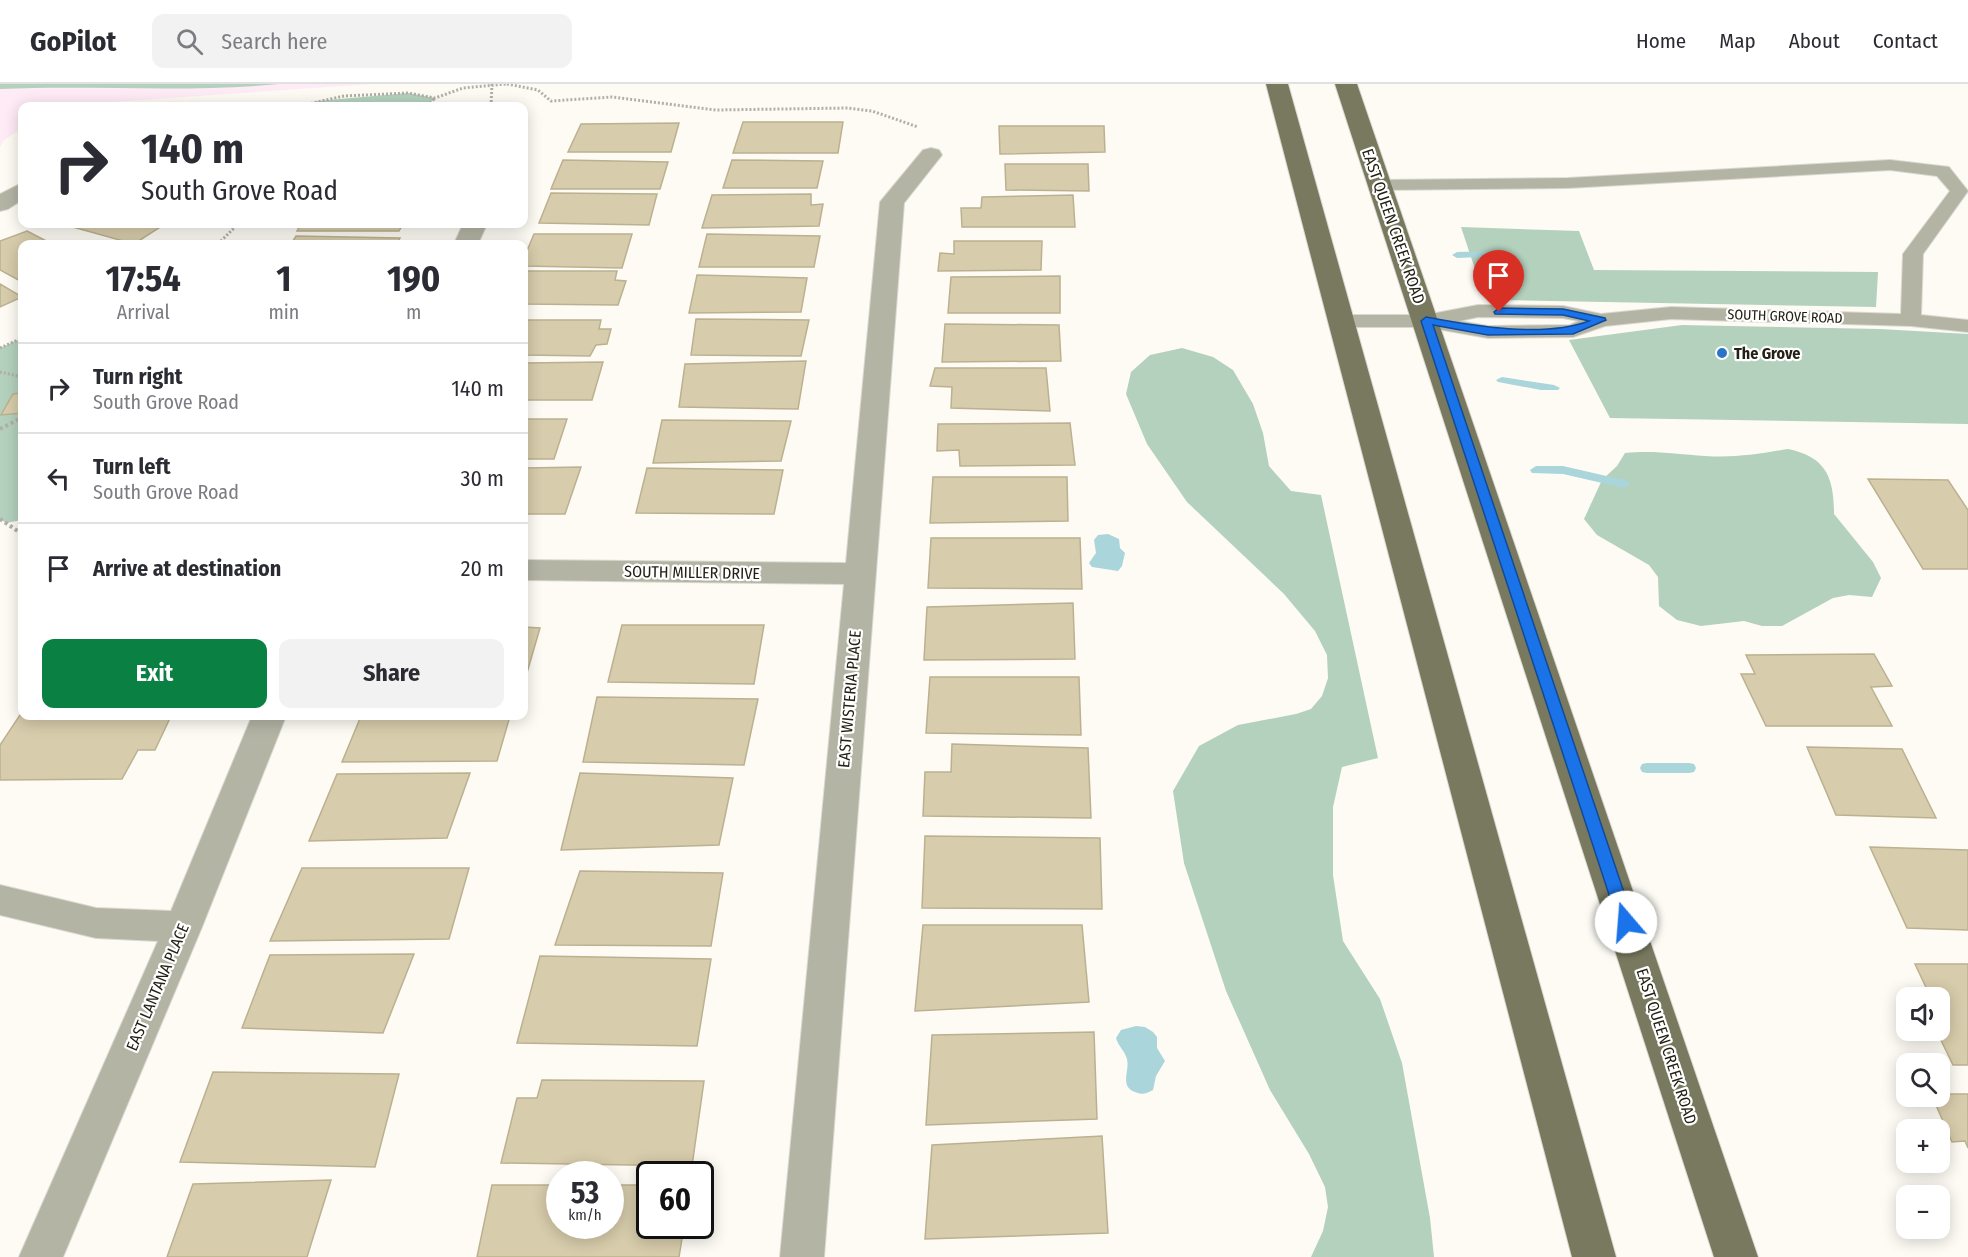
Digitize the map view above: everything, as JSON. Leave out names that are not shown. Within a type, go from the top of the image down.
[{"type":"main road","points":[[1277,84],[1339,321],[1594,1257]]},
{"type":"main road","name":"EAST QUEEN CREEK ROAD","points":[[1346,84],[1737,1257]]},
{"type":"street","name":"EAST WISTERIA PLACE","points":[[802,1257],[892,202],[932,155]]},
{"type":"street","points":[[0,204],[18,193]]},
{"type":"street","name":"SOUTH MILLER DRIVE","points":[[528,570],[860,574]]},
{"type":"street","name":"EAST LANTANA PLACE","points":[[41,1257],[183,927],[267,720]]},
{"type":"street","points":[[0,900],[96,923],[183,927]]},
{"type":"lane","points":[[1379,185],[1568,183],[1890,165],[1943,171],[1959,191],[1913,254],[1911,320]]},
{"type":"lane","name":"SOUTH GROVE ROAD","points":[[1339,321],[1426,321],[1488,332],[1573,331],[1601,320],[1671,313],[1911,320],[1968,326]]},
{"type":"path","points":[[491,102],[492,84]]},
{"type":"path","points":[[432,102],[463,88],[506,84],[530,87],[549,97],[551,101],[612,97],[716,110],[848,108],[872,111],[918,127],[932,155]]},
{"type":"path","points":[[320,102],[344,96],[408,93],[435,99]]},
{"type":"path","points":[[222,240],[234,228]]},
{"type":"path","points":[[0,348],[18,340]]},
{"type":"path","points":[[0,372],[18,376]]},
{"type":"path","points":[[0,429],[18,420]]},
{"type":"path","points":[[0,519],[18,531]]},
{"type":"shaded area","points":[[0,84],[371,84],[112,102],[18,102],[18,131],[4,140],[0,147]]},
{"type":"green space","points":[[0,84],[279,84],[209,88],[0,89]]},
{"type":"green space","points":[[408,93],[435,98],[431,102],[315,102]]},
{"type":"green space","points":[[1461,227],[1579,231],[1594,270],[1878,272],[1876,307],[1504,300],[1503,294],[1480,284]]},
{"type":"green space","points":[[1682,325],[1880,329],[1968,334],[1968,424],[1610,418],[1569,340]]},
{"type":"green space","points":[[18,340],[18,521],[6,523],[0,519],[0,348]]},
{"type":"green space","points":[[1182,348],[1213,357],[1233,370],[1253,404],[1263,433],[1269,466],[1291,491],[1321,495],[1378,758],[1342,767],[1333,807],[1333,875],[1343,941],[1380,999],[1402,1063],[1430,1218],[1434,1257],[1311,1257],[1323,1231],[1328,1207],[1325,1187],[1309,1154],[1270,1090],[1226,991],[1184,863],[1173,791],[1199,746],[1238,725],[1311,709],[1322,696],[1328,678],[1327,655],[1315,631],[1284,594],[1187,502],[1147,444],[1126,394],[1131,372],[1150,355]]},
{"type":"green space","points":[[1788,449],[1811,457],[1825,471],[1832,489],[1834,514],[1873,562],[1881,578],[1872,597],[1849,595],[1833,598],[1782,626],[1762,626],[1744,621],[1701,626],[1677,620],[1659,606],[1658,577],[1649,565],[1597,535],[1584,519],[1602,480],[1617,466],[1625,453],[1655,452],[1727,456]]},
{"type":"water","points":[[1108,534],[1119,539],[1120,548],[1125,553],[1122,566],[1118,571],[1092,567],[1089,563],[1096,553],[1094,540],[1098,535]]},
{"type":"water","points":[[1136,1026],[1145,1027],[1153,1032],[1157,1037],[1157,1048],[1165,1061],[1156,1076],[1153,1090],[1144,1094],[1135,1092],[1127,1086],[1127,1059],[1116,1038],[1121,1030]]},
{"type":"building","points":[[743,122],[843,122],[838,153],[733,153]]},
{"type":"building","points":[[679,123],[671,152],[568,152],[581,124]]},
{"type":"building","points":[[999,126],[1104,126],[1105,152],[1000,154]]},
{"type":"building","points":[[563,160],[668,162],[660,189],[551,189]]},
{"type":"building","points":[[732,160],[823,161],[817,188],[723,188]]},
{"type":"building","points":[[1005,164],[1088,164],[1089,191],[1006,190]]},
{"type":"building","points":[[551,193],[657,194],[649,225],[539,223]]},
{"type":"building","points":[[811,194],[811,205],[823,204],[819,226],[702,228],[712,195]]},
{"type":"building","points":[[1073,195],[1075,227],[962,227],[961,208],[981,208],[982,197]]},
{"type":"building","points":[[76,228],[159,228],[140,240],[120,240]]},
{"type":"building","points":[[299,228],[401,228],[399,231],[297,231]]},
{"type":"building","points":[[27,231],[44,240],[18,240],[18,280],[0,270],[0,241]]},
{"type":"building","points":[[534,234],[632,234],[622,268],[528,266],[528,248]]},
{"type":"building","points":[[707,234],[820,236],[814,267],[699,267]]},
{"type":"building","points":[[296,236],[400,238],[399,240],[294,240]]},
{"type":"building","points":[[954,241],[1042,241],[1041,270],[938,271],[940,253],[954,254]]},
{"type":"building","points":[[528,271],[617,271],[615,280],[626,281],[618,305],[528,304]]},
{"type":"building","points":[[697,275],[807,278],[801,312],[689,313]]},
{"type":"building","points":[[1060,276],[1060,313],[948,313],[951,277]]},
{"type":"building","points":[[0,284],[18,295],[18,299],[0,307]]},
{"type":"building","points":[[696,319],[809,320],[801,356],[691,355]]},
{"type":"building","points":[[528,320],[601,320],[599,329],[611,329],[607,344],[596,345],[590,356],[528,355]]},
{"type":"building","points":[[945,324],[1059,325],[1061,361],[942,362]]},
{"type":"building","points":[[806,361],[798,409],[679,407],[685,364]]},
{"type":"building","points":[[603,362],[592,400],[528,400],[528,363]]},
{"type":"building","points":[[935,368],[1046,368],[1050,411],[951,408],[952,387],[930,386]]},
{"type":"building","points":[[18,393],[18,413],[1,415],[13,394]]},
{"type":"building","points":[[528,419],[567,419],[554,459],[528,459]]},
{"type":"building","points":[[662,420],[791,421],[781,461],[653,463]]},
{"type":"building","points":[[1070,423],[1075,465],[960,466],[959,450],[937,451],[938,424]]},
{"type":"building","points":[[581,467],[565,514],[528,514],[528,468]]},
{"type":"building","points":[[647,468],[783,470],[774,514],[636,513]]},
{"type":"building","points":[[933,477],[1067,477],[1068,521],[930,523]]},
{"type":"building","points":[[1868,479],[1948,480],[1968,510],[1968,569],[1923,569]]},
{"type":"building","points":[[931,538],[1080,538],[1082,589],[928,588]]},
{"type":"building","points":[[1073,603],[1075,659],[924,660],[927,607]]},
{"type":"building","points":[[622,625],[764,625],[754,684],[608,682]]},
{"type":"building","points":[[528,627],[540,628],[528,669]]},
{"type":"building","points":[[1874,654],[1892,686],[1871,687],[1892,726],[1766,726],[1741,674],[1755,674],[1746,655]]},
{"type":"building","points":[[930,677],[1079,677],[1081,735],[926,733]]},
{"type":"building","points":[[597,697],[758,699],[744,765],[583,762]]},
{"type":"building","points":[[18,718],[18,720],[169,720],[155,750],[138,750],[122,779],[0,780],[0,745]]},
{"type":"building","points":[[359,720],[509,720],[497,761],[342,762]]},
{"type":"building","points":[[952,744],[1088,748],[1091,818],[923,816],[925,772],[951,772]]},
{"type":"building","points":[[1807,747],[1902,749],[1936,818],[1836,815]]},
{"type":"building","points":[[470,773],[447,838],[309,841],[337,774]]},
{"type":"building","points":[[580,773],[733,778],[719,845],[561,850]]},
{"type":"building","points":[[925,836],[1100,838],[1102,909],[922,908]]},
{"type":"building","points":[[1870,847],[1968,850],[1968,930],[1907,928]]},
{"type":"building","points":[[302,868],[469,868],[449,939],[270,941]]},
{"type":"building","points":[[580,871],[723,873],[711,946],[555,945]]},
{"type":"building","points":[[923,925],[1082,925],[1089,1002],[915,1011]]},
{"type":"building","points":[[414,954],[383,1033],[242,1028],[270,955]]},
{"type":"building","points":[[540,956],[711,959],[697,1046],[517,1043]]},
{"type":"building","points":[[1915,964],[1968,964],[1968,1065],[1953,1065],[1950,1053],[1947,1053],[1941,1041],[1950,1041],[1950,987],[1926,987]]},
{"type":"building","points":[[1094,1032],[1097,1119],[926,1125],[932,1035]]},
{"type":"building","points":[[213,1072],[399,1074],[375,1167],[180,1162]]},
{"type":"building","points":[[542,1080],[704,1081],[693,1161],[636,1161],[636,1165],[624,1165],[624,1161],[501,1163],[517,1098],[537,1098]]},
{"type":"building","points":[[1950,1094],[1968,1094],[1968,1148],[1965,1141],[1952,1142],[1950,1119],[1942,1119],[1937,1107],[1950,1107]]},
{"type":"building","points":[[1102,1136],[1108,1233],[925,1239],[932,1145]]},
{"type":"building","points":[[331,1180],[307,1257],[167,1257],[193,1184]]},
{"type":"building","points":[[492,1185],[546,1185],[546,1239],[624,1239],[624,1185],[636,1185],[636,1239],[682,1239],[679,1257],[477,1257]]},
{"type":"waterway","points":[[1457,255],[1498,254]]},
{"type":"waterway","points":[[1502,380],[1554,388]]},
{"type":"waterway","points":[[1536,470],[1563,470],[1624,484]]},
{"type":"waterway","points":[[1647,768],[1689,768]]},
{"type":"place","name":"The Grove","points":[[1722,353]]},
{"type":"route","points":[[1499,312],[1563,312],[1601,320],[1573,331],[1488,332],[1426,321],[1626,922]]}]
